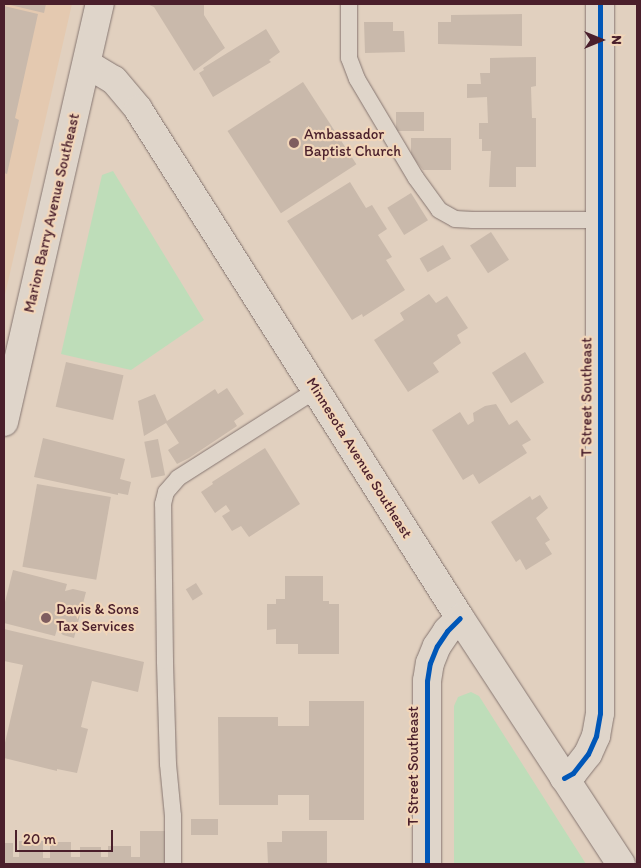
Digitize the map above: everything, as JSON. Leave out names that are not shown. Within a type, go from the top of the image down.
[{"type":"main road","name":"Marion Barry Avenue Southeast","points":[[4,422],[100,4]]},
{"type":"main road","name":"T Street Southeast","points":[[564,778],[573,773],[588,754],[596,736],[600,713],[600,4]]},
{"type":"main road","name":"Minnesota Avenue Southeast","points":[[87,64],[105,73],[130,97],[460,618],[621,864]]},
{"type":"main road","name":"T Street Southeast","points":[[427,864],[427,681],[430,663],[437,646],[447,631],[460,618]]},
{"type":"lane","points":[[349,4],[349,58],[357,79],[416,178],[439,210],[455,219],[599,220]]},
{"type":"lane","points":[[173,864],[173,816],[168,764],[165,661],[163,504],[166,492],[178,478],[316,390]]},
{"type":"shaded area","points":[[4,4],[72,4],[4,299]]},
{"type":"green space","points":[[113,171],[204,320],[131,370],[61,354],[102,175]]},
{"type":"green space","points":[[471,692],[479,696],[586,864],[454,864],[454,706],[458,697]]},
{"type":"building","points":[[6,4],[46,4],[44,13]]},
{"type":"building","points":[[147,4],[204,4],[204,15],[225,48],[194,71],[154,7]]},
{"type":"building","points":[[4,6],[38,14],[15,118],[19,120],[7,174],[4,173]]},
{"type":"building","points":[[522,14],[522,46],[438,44],[438,22],[451,22],[451,15]]},
{"type":"building","points":[[364,22],[393,22],[393,31],[404,31],[405,52],[365,53]]},
{"type":"building","points":[[266,29],[280,52],[269,60],[271,62],[213,97],[199,73],[204,70],[203,68]]},
{"type":"building","points":[[536,57],[536,86],[531,87],[532,118],[536,118],[536,167],[516,167],[516,187],[489,187],[491,151],[482,151],[482,139],[479,139],[479,123],[488,123],[487,97],[467,98],[467,84],[481,84],[480,73],[490,73],[490,58]]},
{"type":"building","points":[[303,82],[356,164],[281,213],[228,131]]},
{"type":"building","points":[[396,112],[424,112],[424,131],[396,131]]},
{"type":"building","points":[[411,138],[451,138],[451,170],[423,170],[411,155]]},
{"type":"building","points":[[350,182],[366,208],[372,205],[387,229],[378,235],[392,257],[386,260],[405,290],[363,317],[362,314],[352,320],[287,221]]},
{"type":"building","points":[[411,193],[428,220],[404,235],[387,208]]},
{"type":"building","points":[[491,232],[509,260],[488,273],[470,246]]},
{"type":"building","points":[[443,245],[451,259],[428,272],[420,258]]},
{"type":"building","points":[[429,294],[436,303],[447,296],[468,328],[457,335],[461,343],[433,363],[439,372],[408,392],[374,340],[404,320],[400,313]]},
{"type":"building","points":[[525,352],[544,383],[511,403],[492,373]]},
{"type":"building","points":[[66,362],[123,375],[113,420],[56,407]]},
{"type":"building","points":[[227,388],[244,414],[234,421],[237,426],[189,458],[177,464],[168,450],[179,443],[166,423],[144,436],[138,401],[155,394],[167,421],[215,389],[218,394]]},
{"type":"building","points":[[496,404],[509,425],[517,420],[531,440],[522,445],[527,453],[479,484],[473,474],[463,480],[432,430],[460,412],[468,425],[474,421],[473,413],[485,406]]},
{"type":"building","points":[[43,438],[125,459],[120,479],[131,482],[128,495],[118,493],[118,495],[34,477]]},
{"type":"building","points":[[158,439],[165,475],[151,478],[144,442]]},
{"type":"building","points":[[265,448],[300,504],[249,537],[241,526],[232,531],[222,516],[230,511],[226,505],[215,513],[201,492],[213,484],[212,482]]},
{"type":"building","points":[[37,484],[111,497],[96,580],[22,567]]},
{"type":"building","points":[[540,495],[548,508],[536,518],[550,540],[545,543],[552,554],[526,570],[520,559],[516,562],[491,522],[530,496],[532,500]]},
{"type":"building","points":[[13,570],[67,584],[65,591],[73,589],[86,592],[74,638],[63,635],[57,629],[55,636],[4,623],[4,606]]},
{"type":"building","points":[[285,576],[323,576],[323,601],[329,601],[329,604],[339,604],[339,654],[298,654],[298,644],[276,644],[276,629],[267,630],[267,604],[276,604],[276,599],[285,599]]},
{"type":"building","points":[[196,583],[203,594],[193,600],[186,589]]},
{"type":"building","points":[[4,629],[144,662],[138,692],[92,681],[81,727],[88,729],[77,773],[57,769],[57,771],[4,758],[4,747],[23,665],[4,661]]},
{"type":"building","points":[[309,701],[364,701],[364,820],[309,820],[309,795],[278,795],[278,805],[219,805],[218,717],[278,717],[278,726],[309,726]]},
{"type":"building","points":[[191,819],[218,819],[218,835],[191,835]]},
{"type":"building","points":[[140,831],[166,831],[165,864],[4,864],[4,843],[13,843],[13,857],[19,857],[19,841],[43,841],[43,858],[50,858],[50,842],[71,842],[71,857],[80,857],[80,847],[101,847],[101,857],[108,857],[108,846],[131,846],[131,857],[140,857]]},
{"type":"building","points":[[282,831],[327,831],[327,864],[268,864],[267,842],[282,842]]},
{"type":"cycle path","points":[[564,778],[573,773],[588,754],[596,736],[600,713],[600,4]]},
{"type":"cycle path","points":[[427,864],[427,681],[430,663],[437,646],[447,631],[460,618]]},
{"type":"place","name":"Ambassador Baptist Church","points":[[294,143]]},
{"type":"place","name":"Davis & Sons Tax Services","points":[[46,618]]}]
